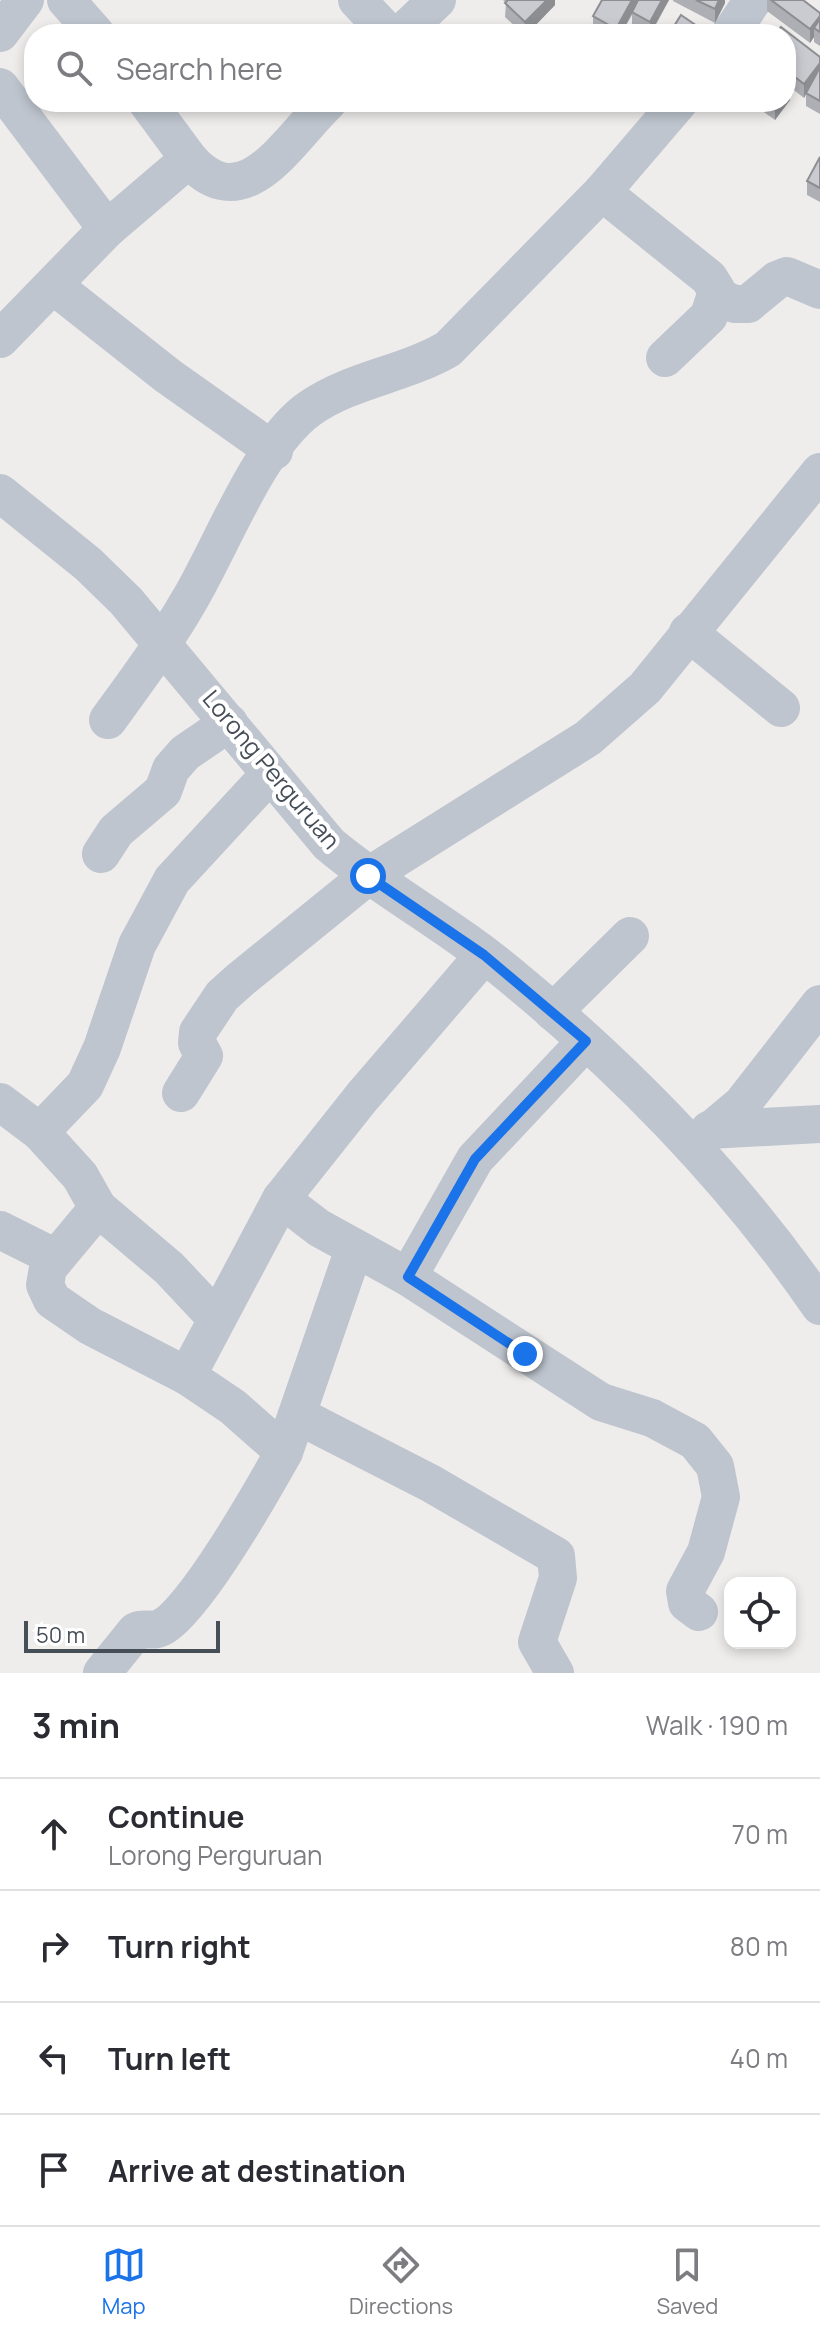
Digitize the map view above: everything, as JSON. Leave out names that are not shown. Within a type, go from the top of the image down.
[{"type":"street","points":[[0,33],[25,0]]},
{"type":"street","points":[[66,0],[87,24]]},
{"type":"street","points":[[357,0],[380,24]]},
{"type":"street","points":[[412,24],[437,0]]},
{"type":"street","points":[[737,24],[753,0]]},
{"type":"street","points":[[0,87],[107,229]]},
{"type":"street","points":[[154,112],[189,159],[209,177],[229,184],[243,182],[281,151],[318,112]]},
{"type":"street","points":[[108,720],[164,643],[235,511],[289,427],[333,394],[360,381],[426,362],[448,349],[602,192],[670,112]]},
{"type":"street","points":[[0,339],[107,229],[189,159]]},
{"type":"street","points":[[602,192],[709,278],[717,297],[709,316],[665,358]]},
{"type":"street","points":[[717,297],[735,304],[752,303],[777,280],[787,276],[820,290]]},
{"type":"street","points":[[54,286],[168,376],[274,451]]},
{"type":"street","points":[[181,1093],[204,1056],[196,1039],[198,1032],[222,996],[368,876],[588,738],[645,688],[820,472]]},
{"type":"street","name":"Lorong Perguruan","points":[[0,493],[88,564],[164,643],[269,775],[329,844],[368,876],[484,955],[700,1138],[820,1306]]},
{"type":"street","points":[[688,632],[781,708]]},
{"type":"street","points":[[101,854],[116,831],[163,791],[171,769],[185,753],[229,723]]},
{"type":"street","points":[[40,1132],[85,1085],[102,1048],[137,945],[172,880],[269,775]]},
{"type":"street","points":[[553,1012],[630,936]]},
{"type":"street","points":[[187,1376],[281,1199],[362,1097],[484,955]]},
{"type":"street","points":[[700,1138],[742,1104],[820,1004]]},
{"type":"street","points":[[408,1277],[475,1159],[586,1041]]},
{"type":"street","points":[[0,1102],[40,1132],[80,1176],[98,1208],[169,1268],[216,1318]]},
{"type":"street","points":[[700,1138],[820,1124]]},
{"type":"street","points":[[281,1199],[354,1249],[408,1277],[592,1397],[667,1425],[695,1441],[710,1457],[717,1473],[720,1506],[706,1552],[684,1595],[687,1603],[699,1612]]},
{"type":"street","points":[[98,1208],[54,1257],[45,1285],[55,1305],[187,1376],[233,1407],[284,1452]]},
{"type":"street","points":[[0,1230],[54,1257]]},
{"type":"street","points":[[102,1673],[136,1631],[163,1628],[177,1615],[243,1524],[284,1452],[354,1249]]},
{"type":"street","points":[[297,1415],[430,1483],[556,1556],[560,1569],[537,1642],[555,1673]]},
{"type":"building","points":[[508,0],[547,0],[525,22],[505,3]]},
{"type":"building","points":[[602,0],[632,0],[619,24],[607,24],[593,16]]},
{"type":"building","points":[[638,0],[662,0],[650,22],[632,12]]},
{"type":"building","points":[[696,0],[719,0],[715,9]]},
{"type":"building","points":[[771,0],[803,0],[820,16],[810,29]]},
{"type":"building","points":[[681,15],[694,24],[675,24]]},
{"type":"building","points":[[796,39],[820,57],[820,63],[804,84],[796,78]]},
{"type":"building","points":[[820,70],[820,101],[806,93]]},
{"type":"building","points":[[820,157],[820,188],[807,181]]},
{"type":"route","points":[[368,876],[510,974],[586,1041],[475,1159],[408,1277],[525,1354]]}]
